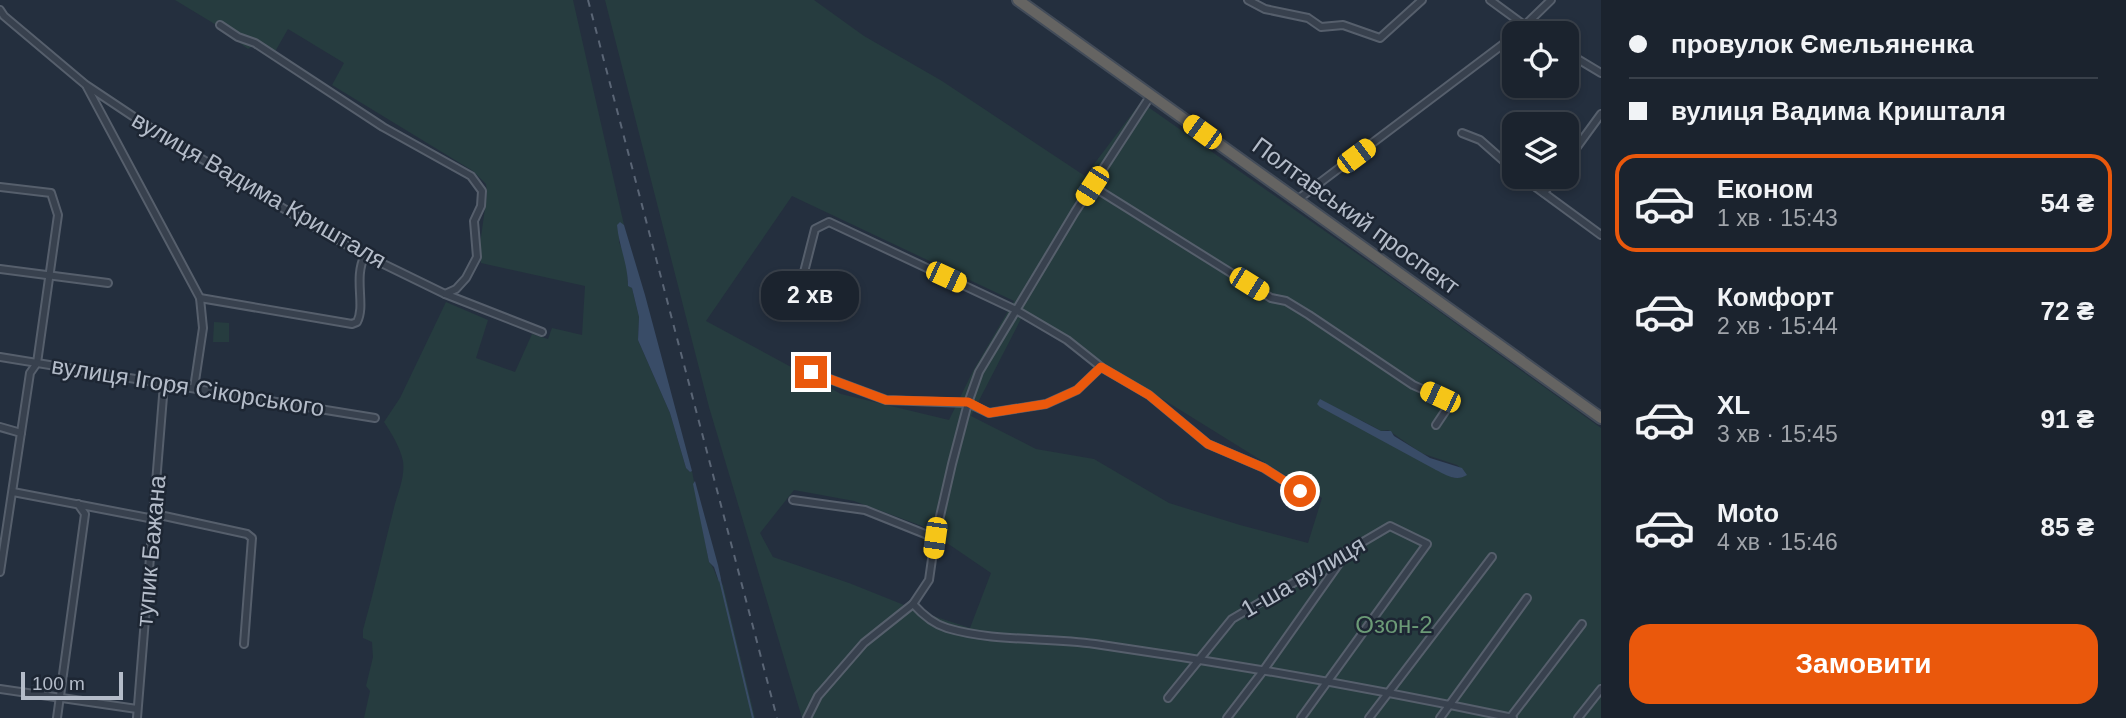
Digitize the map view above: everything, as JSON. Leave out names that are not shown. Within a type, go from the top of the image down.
[{"type":"highway","name":"Полтавський проспект","points":[[1017,0],[1601,418]]},
{"type":"street","points":[[1248,0],[1265,9],[1308,18],[1321,27],[1343,25],[1380,38],[1422,0]]},
{"type":"street","points":[[1490,0],[1517,21]]},
{"type":"street","points":[[1531,21],[1551,0]]},
{"type":"street","name":"вулиця Вадима Кришталя","points":[[0,10],[86,85],[303,221],[365,256],[445,294],[542,332]]},
{"type":"street","points":[[220,25],[238,37],[255,43],[383,127],[471,176],[477,183],[482,191],[481,206],[474,221],[477,257],[466,278],[456,289],[445,294]]},
{"type":"street","points":[[1297,200],[1502,46]]},
{"type":"street","points":[[1579,60],[1601,74]]},
{"type":"street","points":[[86,85],[200,298],[203,328],[194,388]]},
{"type":"street","points":[[807,718],[818,696],[864,643],[912,604],[929,580],[935,538],[968,402],[979,372],[1092,186],[1151,95]]},
{"type":"street","points":[[1579,144],[1601,114]]},
{"type":"street","points":[[1462,133],[1480,140],[1502,159]]},
{"type":"street","points":[[1092,186],[1271,299],[1286,301],[1309,314],[1413,385],[1440,397],[1448,407],[1436,425]]},
{"type":"street","points":[[0,187],[51,193],[58,215],[37,363],[30,373],[13,492],[2,538],[0,572]]},
{"type":"street","points":[[1538,189],[1601,235]]},
{"type":"street","points":[[1544,193],[1547,189]]},
{"type":"street","points":[[803,276],[815,229],[829,222],[1016,310],[1066,340],[1101,367],[1149,395],[1208,444],[1264,468],[1300,491]]},
{"type":"street","points":[[200,298],[352,324],[357,322],[360,316],[358,288],[365,256]]},
{"type":"street","points":[[0,270],[108,283]]},
{"type":"street","name":"вулиця Ігоря Сікорського","points":[[0,357],[375,418]]},
{"type":"street","points":[[811,372],[886,400],[968,402],[989,413],[1046,404],[1077,390],[1101,367]]},
{"type":"street","name":"тупик Бажана","points":[[137,718],[164,384]]},
{"type":"street","points":[[0,426],[22,433]]},
{"type":"street","points":[[13,492],[247,534],[252,538],[244,644]]},
{"type":"street","points":[[793,500],[865,510],[935,538]]},
{"type":"street","points":[[57,718],[85,514],[78,504]]},
{"type":"street","name":"1-ша вулиця","points":[[1168,698],[1232,619],[1390,526],[1427,544],[1327,683]]},
{"type":"street","points":[[1227,718],[1348,552]]},
{"type":"street","points":[[1369,718],[1492,558]]},
{"type":"street","points":[[1440,718],[1527,598]]},
{"type":"street","points":[[912,604],[925,617],[943,627],[969,633],[1093,644],[1201,659],[1512,718],[1582,624]]},
{"type":"street","points":[[1301,718],[1327,683]]},
{"type":"street","points":[[0,689],[137,709]]},
{"type":"street","points":[[1578,718],[1601,689]]},
{"type":"green space","points":[[175,0],[573,0],[624,225],[620,223],[619,242],[627,262],[628,286],[632,288],[639,317],[638,340],[670,413],[686,468],[692,471],[709,562],[723,585],[755,718],[364,718],[370,691],[366,686],[373,657],[372,642],[363,638],[363,630],[403,472],[400,451],[384,422],[400,398],[446,302],[488,320],[476,358],[515,372],[532,334],[548,339],[552,328],[582,335],[585,286],[481,263],[480,244],[486,184],[473,171],[332,85],[344,63],[288,29],[272,57],[254,45],[248,49]]},
{"type":"green space","name":"Озон-2","points":[[605,0],[814,0],[864,36],[942,81],[1085,176],[1141,102],[1601,428],[1601,718],[802,718],[709,407]],"holes":[[[792,196],[1014,301],[973,371],[949,420],[841,394],[706,321]],[[1024,313],[1322,498],[1308,543],[1169,503],[1094,459],[1036,449],[971,416]],[[1359,419],[1381,431],[1388,430],[1421,453],[1457,465],[1465,472],[1453,478],[1392,444]],[[794,490],[854,501],[922,526],[991,573],[970,628],[773,557],[760,533]]]},
{"type":"green space","points":[[214,322],[229,323],[229,342],[213,342]]},
{"type":"water","points":[[620,222],[624,225],[645,295],[692,471],[690,472],[686,468],[670,413],[638,340],[639,317],[632,288],[628,286],[617,225]]},
{"type":"water","points":[[1320,399],[1381,431],[1391,431],[1394,436],[1430,458],[1462,468],[1467,475],[1455,478],[1447,476],[1320,407],[1317,404]]},
{"type":"water","points":[[695,481],[718,565],[721,579],[719,582],[714,567],[709,562],[693,484]]},
{"type":"waterway","points":[[720,580],[753,718]]},
{"type":"railway","points":[[588,0],[777,718]]},
{"type":"route","points":[[811,372],[886,400],[968,402],[989,413],[1046,404],[1077,390],[1101,367],[1149,395],[1208,444],[1264,468],[1300,491]]}]
